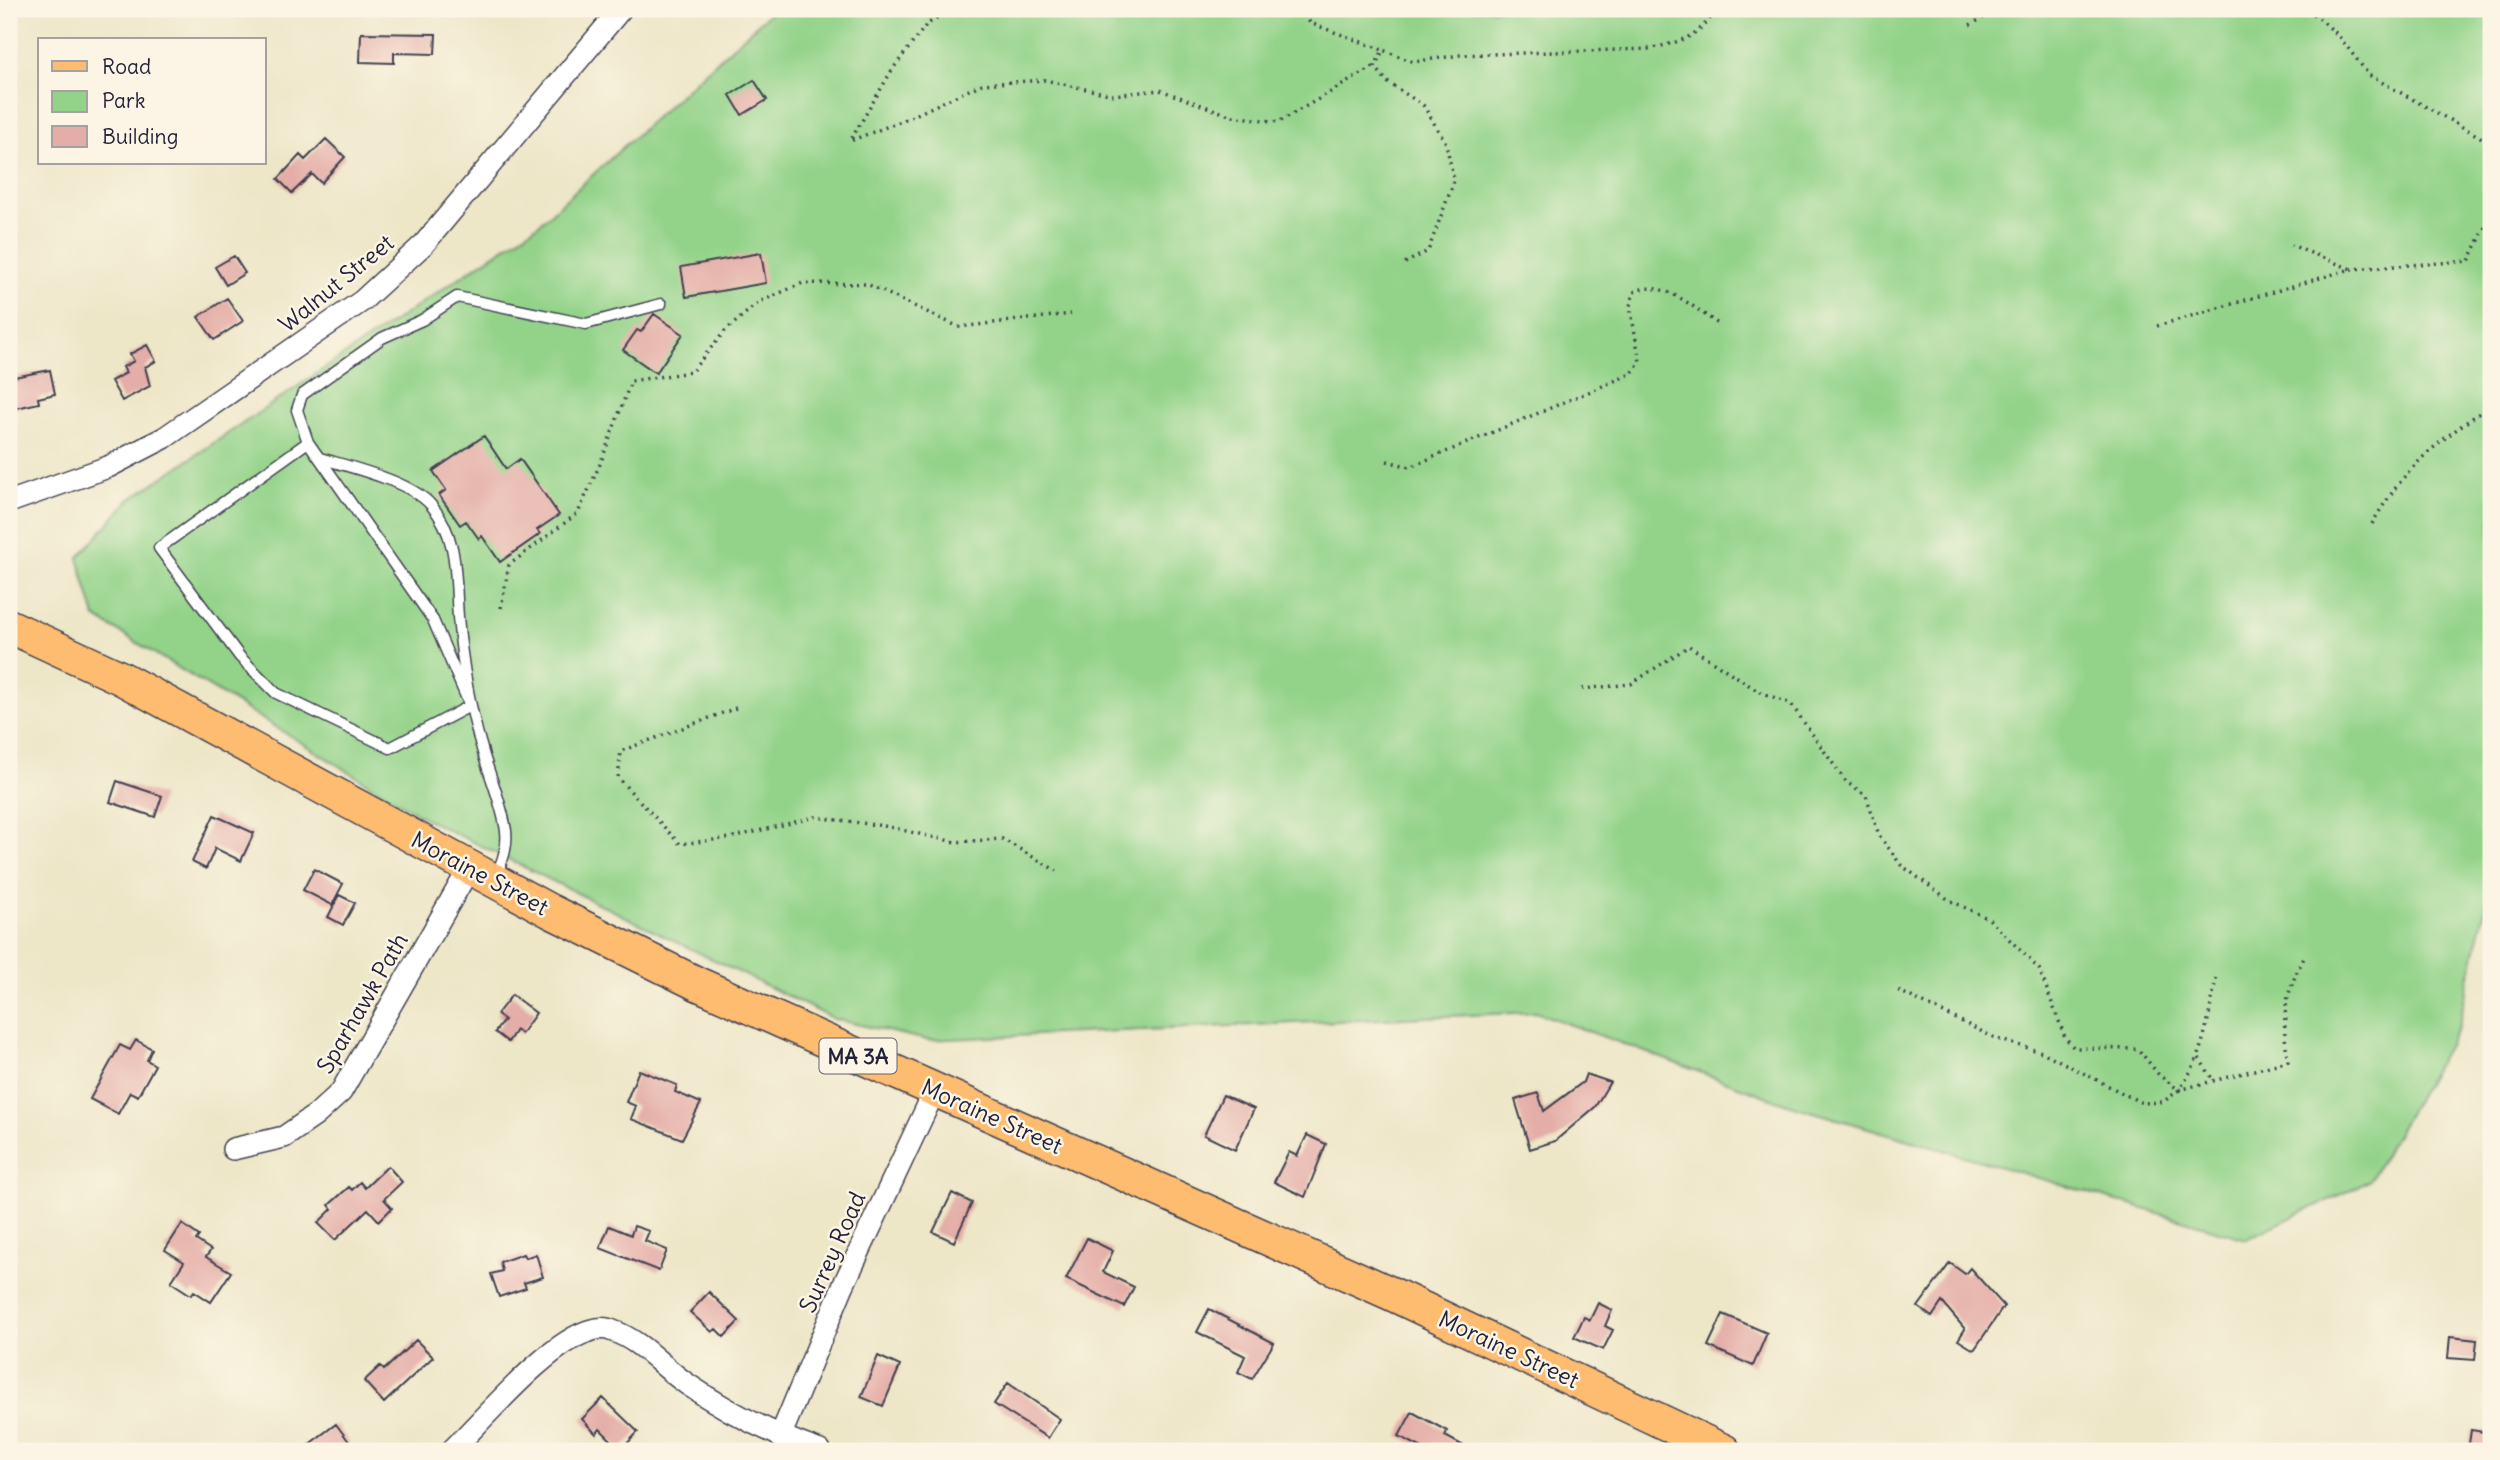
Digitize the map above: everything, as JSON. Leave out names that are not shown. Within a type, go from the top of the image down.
[{"type":"main road","name":"Moraine Street","points":[[9,626],[121,678],[482,874],[698,984],[1367,1282],[1724,1451]]},
{"type":"street","name":"Walnut Street","points":[[9,502],[108,467],[164,438],[362,301],[424,244],[621,9]]},
{"type":"street","name":"Sparhawk Path","points":[[233,1149],[284,1137],[316,1115],[341,1092],[482,874]]},
{"type":"street","name":"Surrey Road","points":[[780,1437],[844,1286],[935,1090]]},
{"type":"street","points":[[452,1451],[538,1365],[571,1339],[596,1329],[611,1329],[686,1383],[780,1437],[820,1451]]},
{"type":"lane","points":[[482,874],[505,855],[506,830],[470,706],[433,620],[308,442],[298,410],[302,395],[382,338],[422,320],[449,299],[471,299],[586,324],[661,304]]},
{"type":"lane","points":[[308,442],[159,548],[240,657],[276,693],[390,748],[470,706]]},
{"type":"lane","points":[[320,458],[359,467],[412,491],[430,504],[439,516],[449,533],[456,564],[458,615],[470,706]]},
{"type":"path","points":[[956,9],[927,24],[892,70],[850,141],[982,85],[1045,80],[1113,95],[1160,90],[1232,116],[1279,122],[1375,66],[1383,50]]},
{"type":"path","points":[[1301,9],[1310,23],[1413,62],[1460,55],[1648,49],[1677,43],[1701,31],[1713,14]]},
{"type":"path","points":[[1970,25],[1999,9]]},
{"type":"path","points":[[2308,9],[2337,34],[2369,75],[2491,143]]},
{"type":"path","points":[[1375,66],[1387,82],[1423,105],[1446,143],[1454,181],[1428,251],[1405,263]]},
{"type":"path","points":[[2157,326],[2351,269],[2469,261],[2491,215]]},
{"type":"path","points":[[2291,245],[2351,269]]},
{"type":"path","points":[[502,608],[509,565],[578,513],[601,462],[631,381],[691,372],[725,331],[759,302],[803,283],[867,284],[959,327],[1071,314]]},
{"type":"path","points":[[1387,461],[1410,467],[1631,374],[1640,362],[1630,306],[1634,292],[1645,286],[1664,290],[1720,325]]},
{"type":"path","points":[[2372,524],[2391,490],[2431,447],[2491,405]]},
{"type":"path","points":[[1582,689],[1631,684],[1689,646],[1758,691],[1791,704],[1846,782],[1867,795],[1878,835],[1901,865],[1949,900],[1989,919],[2039,969],[2065,1037],[2074,1048],[2138,1049],[2158,1075],[2179,1090],[2288,1061],[2282,1023],[2288,987],[2306,954]]},
{"type":"path","points":[[736,708],[621,751],[618,778],[680,844],[730,838],[815,817],[884,826],[955,842],[1002,839],[1057,871]]},
{"type":"path","points":[[1895,989],[1997,1039],[2042,1052],[2142,1103],[2163,1102],[2179,1090],[2199,1058],[2216,978]]},
{"type":"path","points":[[2199,1058],[2214,1081]]},
{"type":"green space","points":[[774,9],[2491,9],[2491,882],[2458,1028],[2369,1181],[2246,1239],[1790,1105],[1536,1012],[927,1040],[834,1019],[428,820],[95,617],[78,558],[129,500],[538,225]]},
{"type":"building","points":[[361,33],[436,34],[435,54],[394,53],[394,63],[360,62]]},
{"type":"building","points":[[754,80],[767,100],[742,115],[730,95]]},
{"type":"building","points":[[326,139],[345,157],[321,183],[312,174],[292,193],[278,179],[300,155],[305,160]]},
{"type":"building","points":[[761,253],[766,283],[686,297],[681,267]]},
{"type":"building","points":[[234,256],[245,273],[226,285],[215,267]]},
{"type":"building","points":[[227,298],[243,321],[214,340],[198,317]]},
{"type":"building","points":[[654,314],[683,334],[656,373],[623,350],[637,330],[641,332]]},
{"type":"building","points":[[147,345],[156,361],[145,367],[150,386],[122,401],[111,381],[126,373],[123,367],[134,361],[130,354]]},
{"type":"building","points":[[50,370],[55,394],[38,398],[39,403],[12,409],[9,378]]},
{"type":"building","points":[[484,436],[506,469],[520,459],[559,515],[537,530],[540,534],[500,562],[482,536],[479,539],[466,521],[460,525],[439,495],[446,490],[433,471]]},
{"type":"building","points":[[117,781],[162,796],[155,817],[110,802]]},
{"type":"building","points":[[214,815],[254,833],[241,861],[215,848],[206,869],[192,862]]},
{"type":"building","points":[[314,869],[343,884],[332,905],[303,890]]},
{"type":"building","points":[[339,895],[355,903],[343,925],[328,917]]},
{"type":"building","points":[[512,995],[536,1013],[521,1034],[516,1030],[508,1042],[495,1032],[504,1020],[497,1014]]},
{"type":"building","points":[[136,1040],[152,1049],[147,1060],[155,1065],[138,1096],[130,1092],[118,1114],[90,1099],[120,1045],[130,1050]]},
{"type":"building","points":[[639,1070],[677,1085],[675,1092],[701,1103],[682,1139],[631,1119],[636,1106],[626,1102]]},
{"type":"building","points":[[1586,1074],[1610,1082],[1595,1107],[1555,1141],[1530,1149],[1515,1100],[1538,1093],[1544,1111],[1583,1082]]},
{"type":"building","points":[[1223,1095],[1254,1109],[1235,1150],[1204,1135]]},
{"type":"building","points":[[1307,1135],[1326,1144],[1305,1197],[1274,1182],[1289,1152],[1297,1156]]},
{"type":"building","points":[[388,1166],[402,1182],[384,1199],[392,1208],[379,1221],[368,1209],[335,1240],[318,1223],[332,1209],[329,1205],[349,1187],[352,1190],[360,1182],[365,1188]]},
{"type":"building","points":[[952,1193],[972,1203],[954,1242],[933,1232]]},
{"type":"building","points":[[182,1224],[199,1236],[196,1240],[211,1250],[206,1257],[231,1272],[211,1302],[194,1291],[191,1295],[171,1282],[184,1262],[165,1250]]},
{"type":"building","points":[[609,1226],[631,1235],[634,1226],[649,1231],[645,1241],[667,1250],[659,1271],[600,1248]]},
{"type":"building","points":[[1087,1238],[1113,1251],[1103,1272],[1134,1287],[1124,1307],[1066,1279]]},
{"type":"building","points":[[523,1254],[525,1258],[536,1254],[543,1277],[524,1283],[526,1288],[499,1297],[491,1274],[502,1271],[500,1262]]},
{"type":"building","points":[[1950,1263],[1965,1274],[1970,1268],[2004,1306],[1974,1350],[1958,1340],[1965,1329],[1942,1302],[1932,1317],[1918,1307]]},
{"type":"building","points":[[709,1292],[739,1321],[724,1337],[716,1329],[712,1332],[690,1312]]},
{"type":"building","points":[[1598,1303],[1612,1310],[1605,1326],[1613,1330],[1603,1350],[1574,1337],[1584,1317],[1590,1320]]},
{"type":"building","points":[[1209,1309],[1274,1343],[1252,1379],[1238,1372],[1245,1356],[1197,1332]]},
{"type":"building","points":[[1723,1314],[1767,1333],[1753,1366],[1708,1346]]},
{"type":"building","points":[[2450,1337],[2477,1340],[2475,1360],[2448,1358]]},
{"type":"building","points":[[416,1340],[433,1357],[384,1403],[364,1381],[380,1366],[384,1370]]},
{"type":"building","points":[[878,1356],[900,1366],[883,1406],[861,1397]]},
{"type":"building","points":[[1008,1383],[1060,1419],[1048,1438],[994,1404]]},
{"type":"building","points":[[603,1398],[638,1432],[621,1450],[600,1429],[596,1434],[582,1419]]},
{"type":"building","points":[[1412,1412],[1447,1431],[1445,1436],[1473,1451],[1428,1451],[1399,1436]]},
{"type":"building","points":[[336,1424],[350,1443],[340,1451],[300,1451]]},
{"type":"building","points":[[2471,1430],[2491,1433],[2491,1451],[2468,1451]]}]
